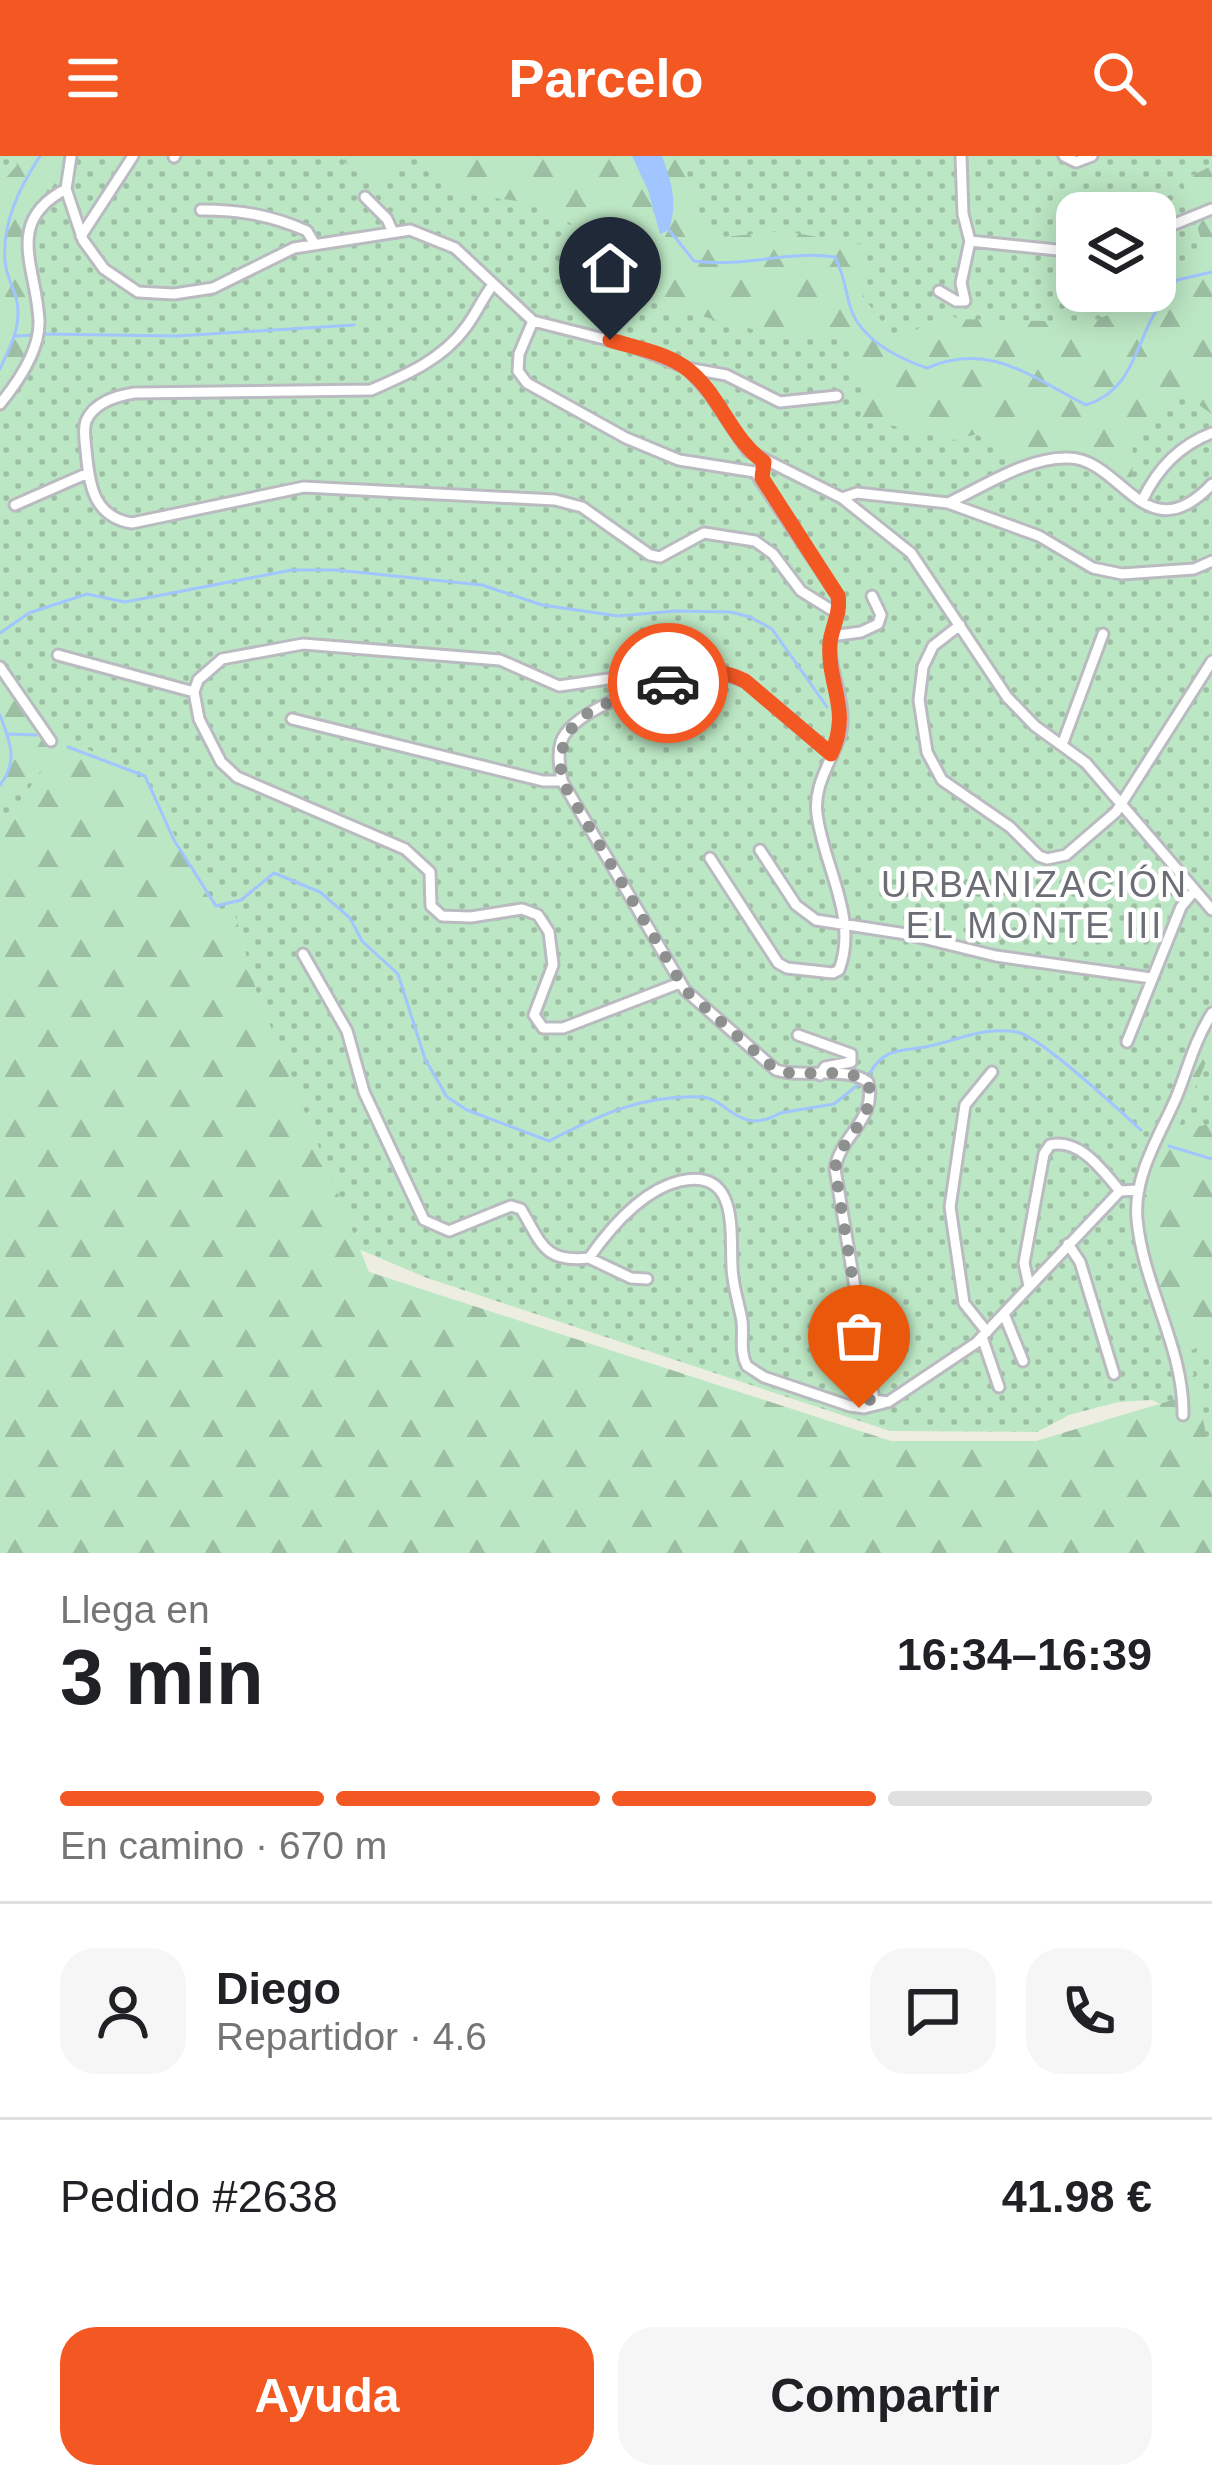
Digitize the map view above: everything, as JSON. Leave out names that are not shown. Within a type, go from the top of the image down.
[{"type":"street","points":[[71,156],[66,189],[81,236],[114,279],[138,292],[214,288],[277,255],[314,243],[392,230],[419,231],[454,248],[533,321],[632,346],[702,374],[726,375],[770,400],[837,396]]},
{"type":"street","points":[[81,236],[133,156]]},
{"type":"street","points":[[939,291],[965,301],[962,283],[970,241],[963,214],[961,156]]},
{"type":"street","points":[[1064,156],[1076,163],[1092,156]]},
{"type":"street","points":[[0,404],[29,361],[39,323],[27,232],[42,209],[66,189]]},
{"type":"street","points":[[364,197],[392,230]]},
{"type":"street","points":[[1176,224],[1212,209]]},
{"type":"street","points":[[201,210],[274,217],[308,231],[314,243]]},
{"type":"street","points":[[970,241],[1056,250]]},
{"type":"street","points":[[493,286],[468,325],[438,356],[371,390],[134,393],[111,398],[86,422],[88,473],[101,510],[132,523],[304,487],[404,489],[572,503],[650,555],[660,557],[704,533],[755,541],[773,554],[801,591],[838,614]]},
{"type":"street","points":[[533,321],[519,354],[518,371],[527,383],[626,438],[679,460],[777,467],[842,498],[911,553],[1007,697],[1035,726],[1086,763],[1212,910]]},
{"type":"street","points":[[702,374],[838,596],[831,636],[842,726],[817,792],[817,814],[843,925],[844,957],[837,972],[787,968],[778,962],[710,858]]},
{"type":"street","points":[[1142,501],[1186,443],[1212,433]]},
{"type":"street","points":[[948,503],[1063,457],[1089,464],[1142,501],[1163,509],[1180,509],[1196,501],[1212,484]]},
{"type":"street","points":[[14,506],[88,473]]},
{"type":"street","points":[[842,498],[857,493],[948,503],[1039,536],[1093,568],[1123,574],[1194,569],[1212,562]]},
{"type":"street","points":[[831,636],[878,624],[881,615],[872,596]]},
{"type":"street","points":[[960,625],[933,646],[921,682],[927,752],[942,780],[1010,826],[1039,856],[1048,859],[1066,856],[1121,803],[1212,661]]},
{"type":"street","points":[[1062,745],[1103,634]]},
{"type":"street","points":[[680,982],[562,1028],[543,1028],[534,1015],[554,965],[549,932],[538,915],[522,909],[471,917],[434,913],[430,872],[406,850],[228,770],[206,735],[194,692],[204,671],[222,659],[303,644],[500,660],[560,686],[698,666],[745,681],[831,754]]},
{"type":"street","points":[[58,655],[194,692]]},
{"type":"street","points":[[0,668],[51,741]]},
{"type":"street","points":[[674,668],[686,676]]},
{"type":"street","points":[[710,670],[611,702],[578,720],[561,744],[562,781],[680,982],[776,1070],[857,1075],[870,1088],[868,1111],[839,1153],[835,1169],[871,1401]]},
{"type":"street","points":[[1199,683],[1212,693]]},
{"type":"street","points":[[292,718],[543,781],[562,781]]},
{"type":"street","points":[[760,850],[796,905],[815,920],[906,934],[996,956],[1151,978]]},
{"type":"street","points":[[1127,1042],[1181,907],[1195,890]]},
{"type":"street","points":[[303,954],[346,1031],[364,1091],[424,1220],[439,1228],[458,1229],[511,1206],[521,1209],[544,1249],[555,1257],[566,1261],[590,1258],[631,1278],[647,1280]]},
{"type":"street","points":[[1184,1415],[1176,1364],[1137,1222],[1139,1190],[1188,1056],[1212,1013]]},
{"type":"street","points":[[798,1035],[851,1054],[851,1062],[825,1067],[820,1076]]},
{"type":"street","points":[[992,1072],[965,1105],[950,1207],[964,1303],[984,1334],[999,1387]]},
{"type":"street","points":[[1029,1286],[1024,1264],[1044,1154],[1051,1145],[1066,1143],[1076,1148],[1120,1191]]},
{"type":"street","points":[[590,1258],[620,1219],[670,1185],[697,1180],[710,1184],[729,1203],[733,1216],[732,1270],[747,1366],[764,1377],[887,1402],[984,1334],[1120,1191],[1139,1190]]},
{"type":"street","points":[[1068,1244],[1079,1262],[1114,1374]]},
{"type":"street","points":[[1004,1314],[1023,1361]]},
{"type":"green space","points":[[0,156],[1212,156],[1212,1463],[1204,1426],[1152,1400],[1118,1402],[1069,1415],[1037,1432],[890,1431],[427,1278],[304,1226],[0,945]]},
{"type":"green space","points":[[16,156],[64,156],[57,180],[23,230],[37,323],[29,358],[0,395],[0,185],[17,165]]},
{"type":"green space","points":[[339,156],[406,156],[372,187]]},
{"type":"green space","points":[[416,156],[632,156],[648,190],[659,233],[670,179],[662,156],[682,156],[698,215],[724,237],[783,231],[864,245],[864,298],[897,341],[946,312],[958,319],[1079,326],[1116,312],[1176,312],[1176,272],[1203,245],[1182,180],[1212,166],[1212,414],[1176,389],[1133,434],[1132,488],[1077,448],[1015,466],[977,434],[954,440],[860,418],[864,391],[842,335],[790,339],[666,307],[622,280],[601,243],[540,204],[456,193],[430,175]]},
{"type":"green space","points":[[0,676],[50,750],[23,791],[0,806]]},
{"type":"green space","points":[[66,738],[144,778],[213,907],[235,914],[256,990],[369,1272],[891,1441],[1036,1441],[1189,1395],[1142,1221],[1143,1196],[1158,1148],[1212,1025],[1212,1048],[1176,1133],[1212,1123],[1212,1339],[1189,1352],[1212,1463],[1212,1553],[0,1553],[0,828]]},
{"type":"water","points":[[632,156],[662,156],[673,202],[669,230],[660,234],[648,190]]},
{"type":"waterway","points":[[0,369],[18,316],[6,266],[6,232],[19,193],[40,156]]},
{"type":"waterway","points":[[670,231],[694,261],[835,257],[860,326],[891,352],[927,368],[971,358],[990,360],[1086,405],[1120,383],[1177,280],[1212,272]]},
{"type":"waterway","points":[[44,334],[177,336],[354,325]]},
{"type":"waterway","points":[[16,336],[34,335]]},
{"type":"waterway","points":[[0,633],[29,613],[87,594],[125,602],[292,570],[336,570],[482,585],[542,605],[618,616],[675,611],[750,617],[772,629],[827,707]]},
{"type":"waterway","points":[[0,715],[11,759],[0,785]]},
{"type":"waterway","points":[[8,734],[36,735]]},
{"type":"waterway","points":[[68,747],[145,776],[174,840],[216,906],[241,900],[274,873],[320,892],[350,918],[362,941],[398,974],[425,1059],[447,1097],[467,1110],[549,1141],[604,1115],[661,1099],[712,1099],[754,1121],[834,1104],[859,1084]]},
{"type":"waterway","points":[[870,1073],[894,1052],[982,1033],[1017,1032],[1061,1060],[1141,1130]]},
{"type":"waterway","points":[[1169,1146],[1212,1159]]},
{"type":"way so far","points":[[668,683],[611,702],[578,720],[561,744],[562,781],[692,997],[776,1070],[790,1075],[857,1075],[868,1082],[868,1111],[839,1153],[835,1169],[871,1394],[868,1408],[859,1408]]},
{"type":"district","name":"URBANIZACIÓN EL MONTE III","points":[[1035,904]]},
{"type":"route","points":[[610,340],[678,362],[698,379],[748,451],[764,462],[762,478],[838,596],[830,651],[842,726],[831,754],[745,681],[730,674],[700,671],[668,683]]}]
